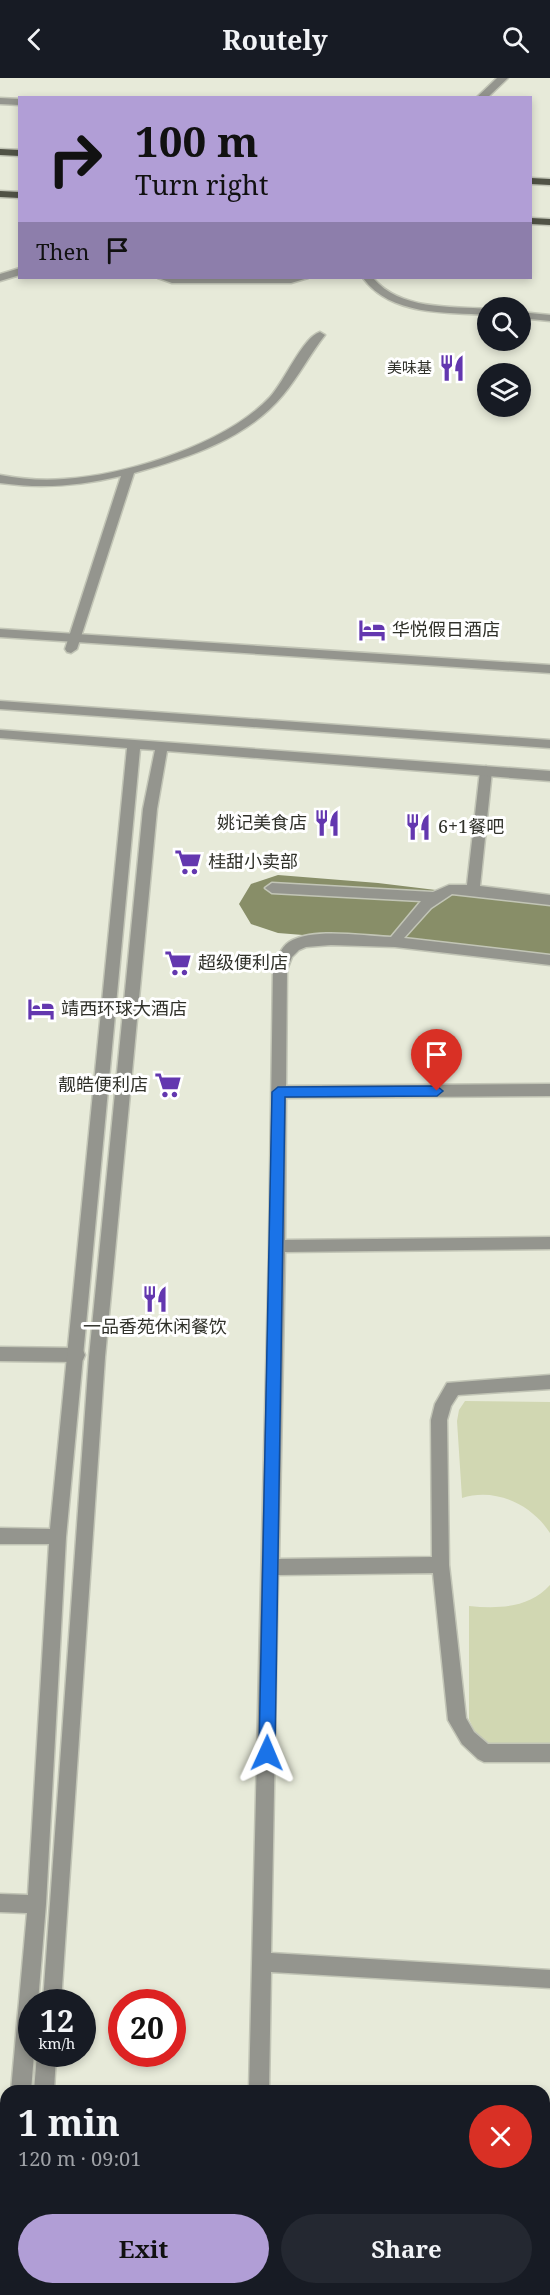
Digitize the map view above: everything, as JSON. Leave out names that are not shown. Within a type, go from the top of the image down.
[{"type":"main road","points":[[0,152],[18,153]]},
{"type":"main road","points":[[532,181],[550,182]]},
{"type":"main road","points":[[0,194],[18,195]]},
{"type":"main road","points":[[532,221],[550,222]]},
{"type":"street","points":[[482,96],[503,78]]},
{"type":"street","points":[[0,101],[18,102]]},
{"type":"street","points":[[0,278],[18,271]]},
{"type":"street","points":[[168,279],[297,279]]},
{"type":"street","points":[[369,279],[391,299],[408,304],[477,311]]},
{"type":"street","points":[[531,316],[550,318]]},
{"type":"street","points":[[0,479],[42,484],[129,471],[164,461],[216,440],[262,411],[284,387],[308,345],[320,334]]},
{"type":"street","points":[[73,644],[129,471]]},
{"type":"street","points":[[0,633],[73,644],[550,669]]},
{"type":"street","points":[[0,705],[550,744]]},
{"type":"street","points":[[0,734],[550,776]]},
{"type":"street","points":[[22,2085],[37,1904],[58,1537],[134,744]]},
{"type":"street","points":[[53,1989],[97,1357],[144,864],[150,809],[162,746]]},
{"type":"street","points":[[473,890],[486,771]]},
{"type":"street","points":[[272,888],[436,897]]},
{"type":"street","points":[[398,936],[436,897],[450,890],[473,890],[550,900]]},
{"type":"street","points":[[260,2085],[277,1246],[280,970],[286,954],[299,944],[398,936],[550,960]]},
{"type":"street","points":[[278,1092],[550,1090]]},
{"type":"street","points":[[277,1246],[550,1243]]},
{"type":"street","points":[[0,1354],[77,1355]]},
{"type":"street","points":[[550,1382],[453,1388],[443,1404],[439,1420],[441,1564],[457,1720],[468,1738],[484,1753],[550,1753]]},
{"type":"street","points":[[0,1536],[58,1537]]},
{"type":"street","points":[[270,1567],[441,1564]]},
{"type":"street","points":[[0,1903],[37,1904]]},
{"type":"street","points":[[264,1962],[550,1979]]},
{"type":"street","points":[[44,2085],[46,2067]]},
{"type":"green space","points":[[465,1401],[550,1402],[550,1533],[533,1514],[512,1501],[488,1495],[462,1498],[457,1421],[459,1410]]},
{"type":"green space","points":[[550,1585],[550,1744],[490,1744],[475,1733],[469,1719],[469,1606],[502,1607],[523,1603],[542,1593]]},
{"type":"waterway","points":[[278,904],[378,912],[550,933]]},
{"type":"place","name":"美味基","points":[[452,368]]},
{"type":"place","name":"华悦假日酒店","points":[[372,630]]},
{"type":"place","name":"姚记美食店","points":[[327,823]]},
{"type":"place","name":"6+1餐吧","points":[[418,827]]},
{"type":"place","name":"桂甜小卖部","points":[[188,862]]},
{"type":"place","name":"超级便利店","points":[[178,963]]},
{"type":"place","name":"靖西环球大酒店","points":[[41,1009]]},
{"type":"place","name":"靓皓便利店","points":[[168,1085]]},
{"type":"place","name":"一品香苑休闲餐饮","points":[[155,1299]]},
{"type":"route","points":[[267,1753],[278,1092],[437,1091]]}]
